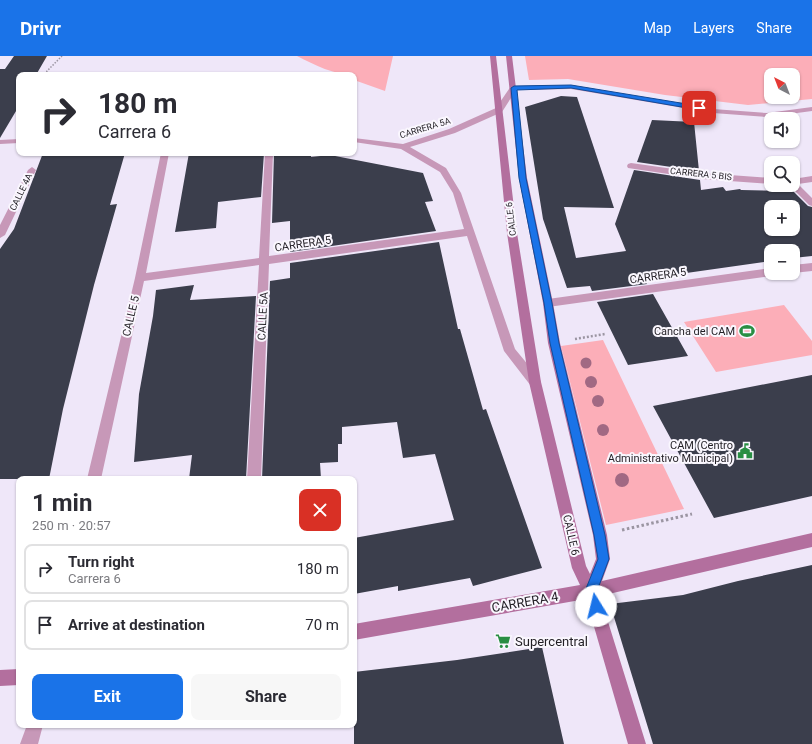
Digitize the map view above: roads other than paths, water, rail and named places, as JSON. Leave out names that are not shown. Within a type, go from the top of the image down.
[{"type":"street","name":"CALLE 6","points":[[493,56],[512,233],[535,382],[578,568],[591,591],[637,744]]},
{"type":"street","name":"CALLE 6","points":[[509,56],[514,88],[523,178],[548,303],[554,343],[600,535],[603,559],[591,591]]},
{"type":"street","points":[[499,110],[514,88],[571,86],[713,111],[767,115],[812,109]]},
{"type":"street","name":"CARRERA 5A","points":[[357,140],[403,146],[452,131],[499,110]]},
{"type":"street","points":[[0,142],[16,141]]},
{"type":"street","name":"CALLE 6","points":[[403,146],[443,170],[457,193],[510,351],[535,382]]},
{"type":"street","name":"CALLE 5","points":[[95,476],[140,278],[164,156]]},
{"type":"street","name":"CALLE 5A","points":[[254,476],[269,156]]},
{"type":"street","name":"CARRERA 5 BIS","points":[[631,166],[702,176],[764,180]]},
{"type":"street","name":"CALLE 4A","points":[[0,235],[32,170]]},
{"type":"street","points":[[800,182],[812,179]]},
{"type":"street","points":[[800,190],[812,203]]},
{"type":"street","name":"CARRERA 5","points":[[140,278],[469,232]]},
{"type":"street","points":[[800,268],[812,267]]},
{"type":"street","name":"CARRERA 5","points":[[548,303],[764,273]]},
{"type":"street","name":"CARRERA 4","points":[[357,631],[591,591],[812,540]]},
{"type":"street","points":[[0,678],[16,677]]},
{"type":"street","points":[[29,744],[34,728]]},
{"type":"place","name":"Cancha del CAM","points":[[747,331]]},
{"type":"place","name":"CAM (Centro Administrativo Municipal)","points":[[745,451]]},
{"type":"place","name":"Supercentral","points":[[503,641]]}]
